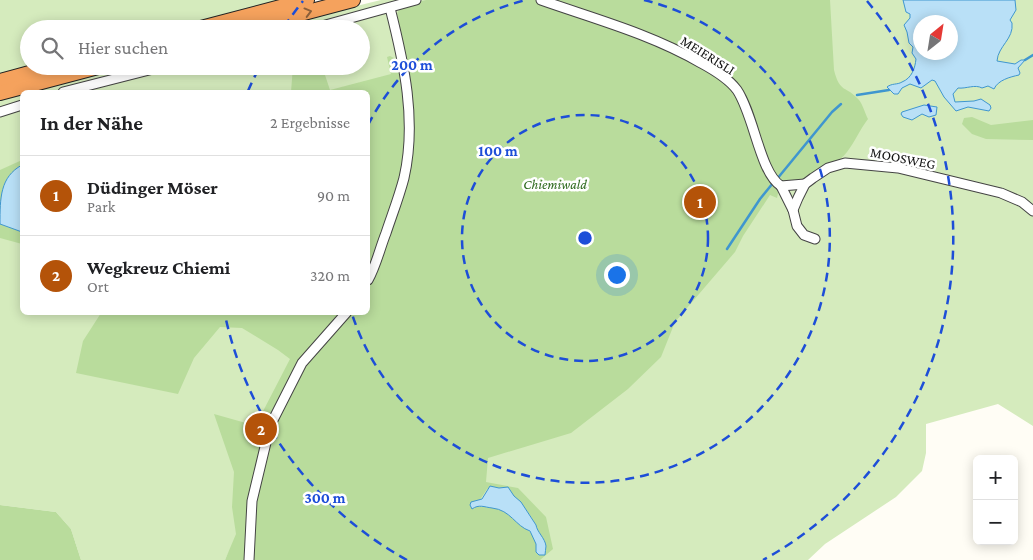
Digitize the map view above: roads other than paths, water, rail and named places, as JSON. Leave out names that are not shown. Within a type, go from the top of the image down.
[{"type":"highway","points":[[231,20],[306,0]]},
{"type":"highway","points":[[278,20],[353,0]]},
{"type":"highway","points":[[0,81],[22,75]]},
{"type":"highway","points":[[0,93],[68,75]]},
{"type":"street","points":[[345,20],[416,0]]},
{"type":"street","name":"MEIERISLI","points":[[540,0],[622,28],[681,52],[728,81],[737,91],[748,110],[771,177],[781,186]]},
{"type":"street","points":[[370,275],[404,178],[408,153],[410,123],[408,98],[401,51],[390,8]]},
{"type":"street","points":[[71,90],[129,75]]},
{"type":"street","points":[[0,112],[20,106]]},
{"type":"street","name":"MOOSWEG","points":[[793,210],[806,184],[828,168],[845,163],[898,168],[1002,193],[1022,202],[1033,211]]},
{"type":"street","points":[[806,184],[781,186],[793,210],[797,226],[804,235],[815,239]]},
{"type":"street","points":[[249,560],[252,501],[270,426],[297,370],[345,315]]},
{"type":"water","points":[[903,0],[1015,0],[1016,10],[1010,20],[1012,23],[1011,34],[1000,51],[997,61],[1015,64],[1025,60],[1018,68],[1019,75],[1001,81],[994,89],[988,86],[982,88],[976,86],[958,88],[953,94],[955,102],[981,99],[990,105],[989,111],[968,107],[956,111],[944,97],[935,81],[932,80],[921,88],[910,84],[902,88],[898,94],[894,94],[887,87],[908,78],[916,60],[958,60],[958,15],[913,15],[913,47],[909,43],[904,25],[910,18],[910,14],[906,12]]},
{"type":"water","points":[[924,105],[937,107],[936,115],[929,117],[922,114],[912,120],[903,117],[901,114],[902,112]]},
{"type":"water","points":[[20,166],[20,231],[0,224],[0,206],[3,189],[5,182]]},
{"type":"water","points":[[490,486],[508,487],[521,502],[544,540],[546,546],[545,555],[539,555],[536,552],[536,544],[530,531],[520,526],[504,512],[482,506],[472,509],[471,502],[482,499]]},
{"type":"waterway","points":[[1025,60],[1033,55]]},
{"type":"waterway","points":[[857,95],[889,90]]},
{"type":"waterway","points":[[777,179],[832,112],[841,104]]},
{"type":"waterway","points":[[727,249],[760,199],[773,183]]},
{"type":"place","name":"Düdinger Möser","points":[[700,202]]},
{"type":"place","name":"Wegkreuz Chiemi","points":[[261,429]]},
{"type":"park label","name":"Chiemiwald","points":[[555,184]]}]
